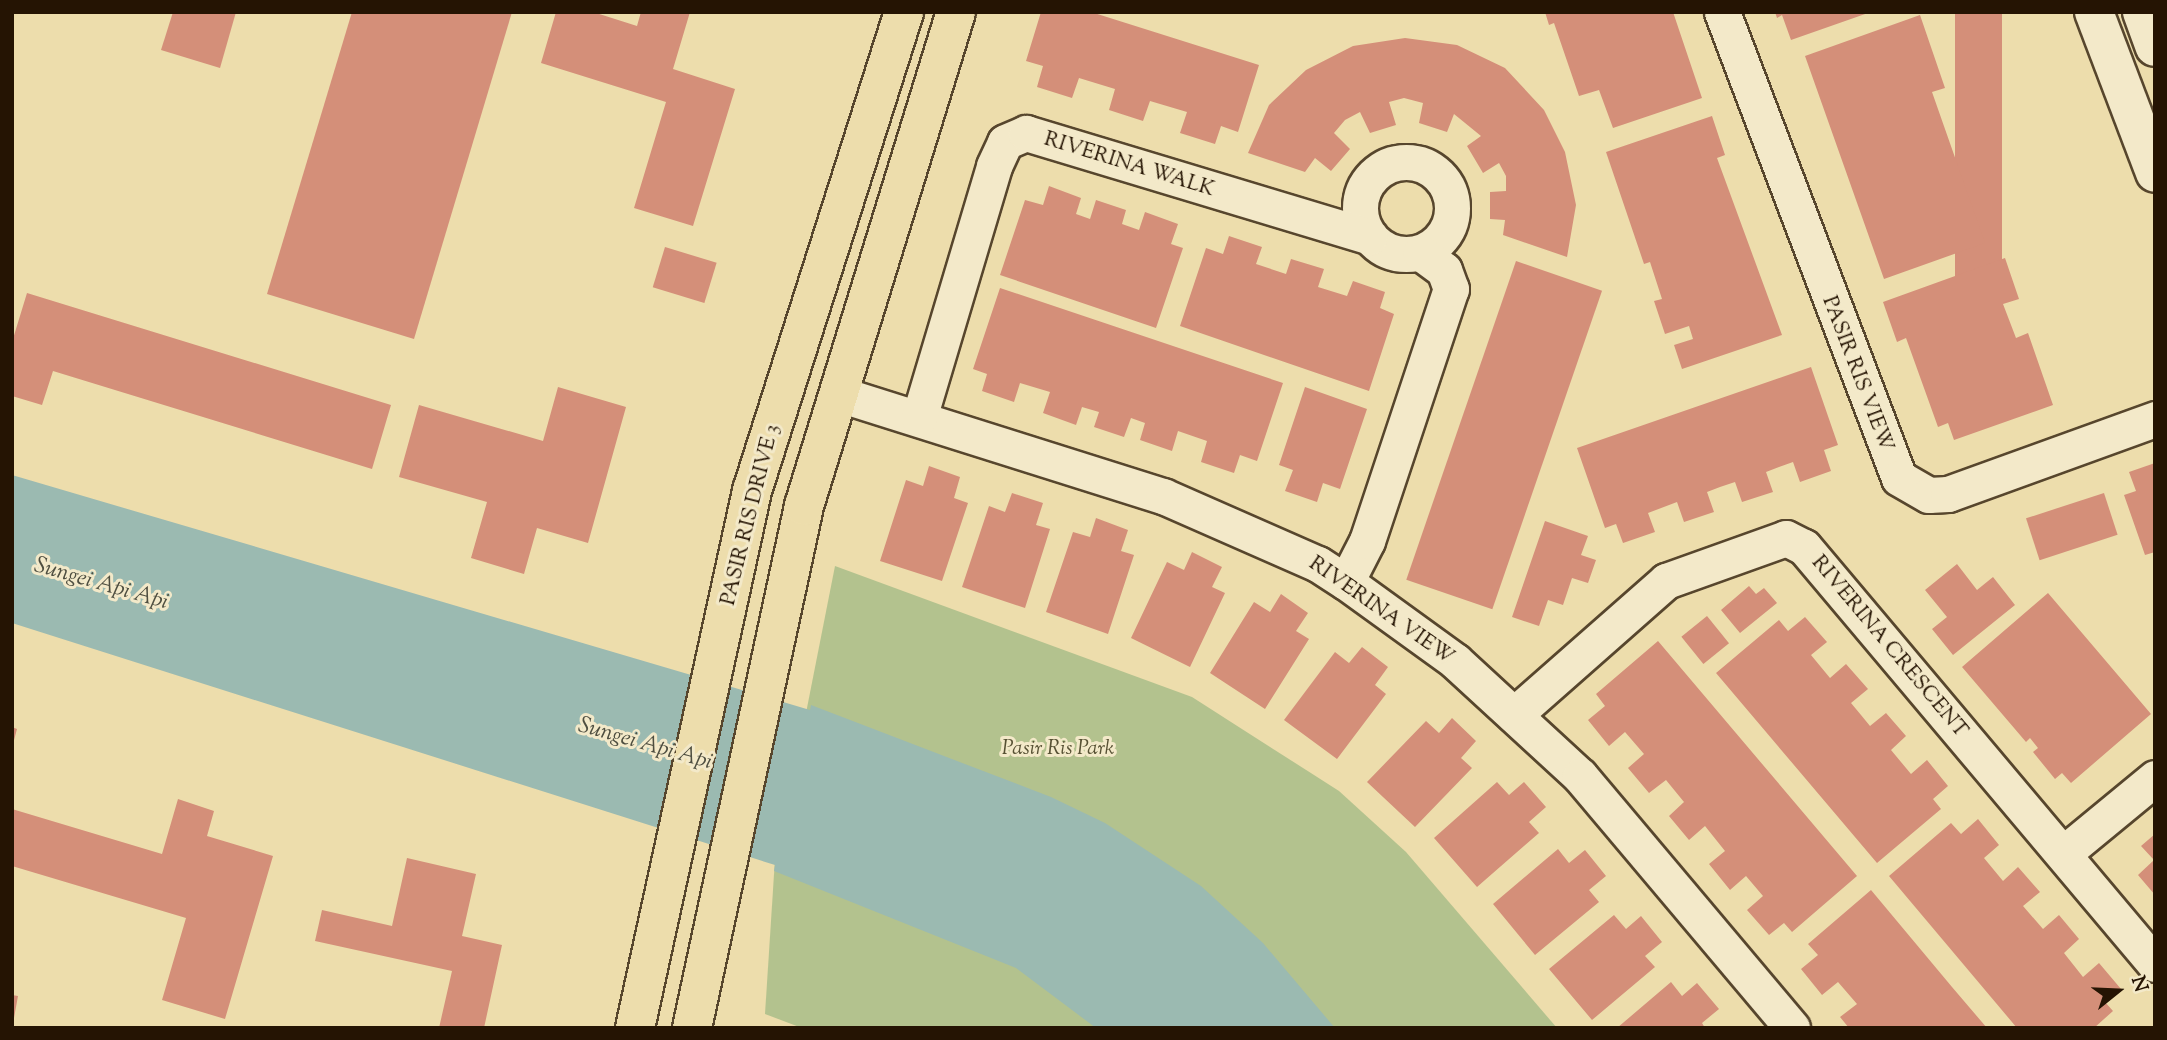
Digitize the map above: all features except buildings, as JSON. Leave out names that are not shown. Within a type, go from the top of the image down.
[{"type":"main road","name":"PASIR RIS DRIVE 3","points":[[635,1027],[752,491],[904,12]]},
{"type":"main road","points":[[692,1028],[804,506],[956,12]]},
{"type":"street","name":"PASIR RIS VIEW","points":[[1722,12],[1899,478],[1929,495],[1948,494],[2155,419]]},
{"type":"street","points":[[2094,12],[2155,173]]},
{"type":"street","points":[[2142,12],[2155,47]]},
{"type":"street","name":"RIVERINA WALK","points":[[919,418],[994,166],[1005,142],[1026,132],[1370,237],[1396,254],[1421,253]]},
{"type":"street","points":[[1346,582],[1367,541],[1451,289],[1444,270],[1421,253],[1447,228],[1451,197],[1441,179],[1411,162],[1381,169],[1368,181],[1360,207],[1370,237]]},
{"type":"street","name":"RIVERINA VIEW","points":[[839,394],[1163,496],[1318,564],[1346,582],[1455,661],[1580,776],[1792,1028]]},
{"type":"street","name":"RIVERINA CRESCENT","points":[[1514,715],[1666,581],[1786,538],[1804,547],[2155,964]]},
{"type":"street","points":[[2064,853],[2155,778]]},
{"type":"green space","name":"Pasir Ris Park","points":[[835,566],[1192,697],[1339,791],[1406,852],[1557,1028],[1324,1028],[806,713]]},
{"type":"green space","points":[[775,859],[1169,1028],[802,1028],[765,1014]]},
{"type":"water","name":"Sungei Api Api","points":[[12,475],[810,710],[811,705],[1051,797],[1105,823],[1201,886],[1263,943],[1335,1028],[1096,1028],[1016,968],[774,871],[775,865],[12,623]]}]
